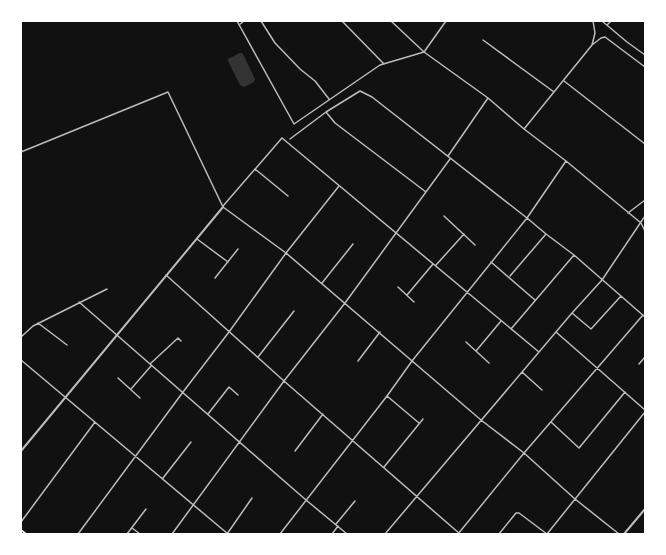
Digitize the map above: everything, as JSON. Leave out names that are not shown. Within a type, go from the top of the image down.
[{"type":"main road","points":[[21,530],[26,534]]},
{"type":"street","points":[[237,21],[294,124],[329,99],[384,64],[424,52],[446,21]]},
{"type":"street","points":[[239,25],[244,21]]},
{"type":"street","points":[[261,21],[275,43],[300,69],[315,81],[329,99]]},
{"type":"street","points":[[342,21],[384,64]]},
{"type":"street","points":[[390,21],[424,52],[488,98],[524,129],[566,161],[641,224],[645,231]]},
{"type":"street","points":[[592,45],[595,33],[593,21]]},
{"type":"street","points":[[602,21],[645,55]]},
{"type":"street","points":[[607,26],[611,21]]},
{"type":"street","points":[[524,129],[592,45],[602,38],[605,37],[645,67]]},
{"type":"street","points":[[483,40],[554,92]]},
{"type":"street","points":[[564,81],[645,144]]},
{"type":"street","points":[[290,139],[326,112],[360,91],[372,97],[574,255],[645,317]]},
{"type":"street","points":[[21,152],[168,92],[223,207],[286,253],[481,420],[524,453],[575,499],[619,534]]},
{"type":"street","points":[[447,157],[488,98]]},
{"type":"street","points":[[326,112],[335,123],[426,192]]},
{"type":"street","points":[[21,449],[282,138],[539,352]]},
{"type":"street","points":[[172,534],[284,381],[345,303],[450,158]]},
{"type":"street","points":[[280,534],[387,396],[412,361],[527,218],[566,161]]},
{"type":"street","points":[[255,169],[288,196]]},
{"type":"street","points":[[78,534],[286,253],[339,186]]},
{"type":"street","points":[[628,213],[645,200]]},
{"type":"street","points":[[444,216],[475,245]]},
{"type":"street","points":[[385,534],[572,313],[602,280],[645,216]]},
{"type":"street","points":[[435,266],[464,234]]},
{"type":"street","points":[[510,276],[546,234]]},
{"type":"street","points":[[197,238],[228,262]]},
{"type":"street","points":[[322,283],[353,244]]},
{"type":"street","points":[[215,278],[238,250]]},
{"type":"street","points":[[511,329],[574,255]]},
{"type":"street","points":[[491,262],[510,276],[535,300]]},
{"type":"street","points":[[406,295],[433,264]]},
{"type":"street","points":[[166,276],[459,534],[524,453],[643,315]]},
{"type":"street","points":[[398,287],[414,302]]},
{"type":"street","points":[[21,337],[29,328],[107,289]]},
{"type":"street","points":[[572,313],[591,329],[621,296]]},
{"type":"street","points":[[79,302],[347,534]]},
{"type":"street","points":[[258,357],[294,311]]},
{"type":"street","points":[[476,351],[501,321]]},
{"type":"street","points":[[38,323],[67,345]]},
{"type":"street","points":[[358,361],[380,332]]},
{"type":"street","points":[[499,534],[516,512],[547,534],[645,411],[556,332]]},
{"type":"street","points":[[131,389],[151,365],[178,338],[181,341]]},
{"type":"street","points":[[466,342],[489,363]]},
{"type":"street","points":[[639,364],[645,357]]},
{"type":"street","points":[[21,360],[227,534],[252,498]]},
{"type":"street","points":[[522,372],[542,390]]},
{"type":"street","points":[[118,378],[140,398]]},
{"type":"street","points":[[208,414],[229,387],[238,395]]},
{"type":"street","points":[[551,422],[579,448],[625,392]]},
{"type":"street","points":[[387,396],[419,423]]},
{"type":"street","points":[[295,451],[323,414]]},
{"type":"street","points":[[384,468],[423,419]]},
{"type":"street","points":[[21,522],[96,422]]},
{"type":"street","points":[[162,478],[191,442]]},
{"type":"street","points":[[332,534],[355,501]]},
{"type":"street","points":[[127,534],[146,509]]},
{"type":"street","points":[[624,534],[645,509]]},
{"type":"street","points":[[132,528],[140,534]]},
{"type":"shaded area","points":[[240,53],[244,56],[255,79],[254,82],[244,87],[240,85],[228,61],[228,59]]}]
